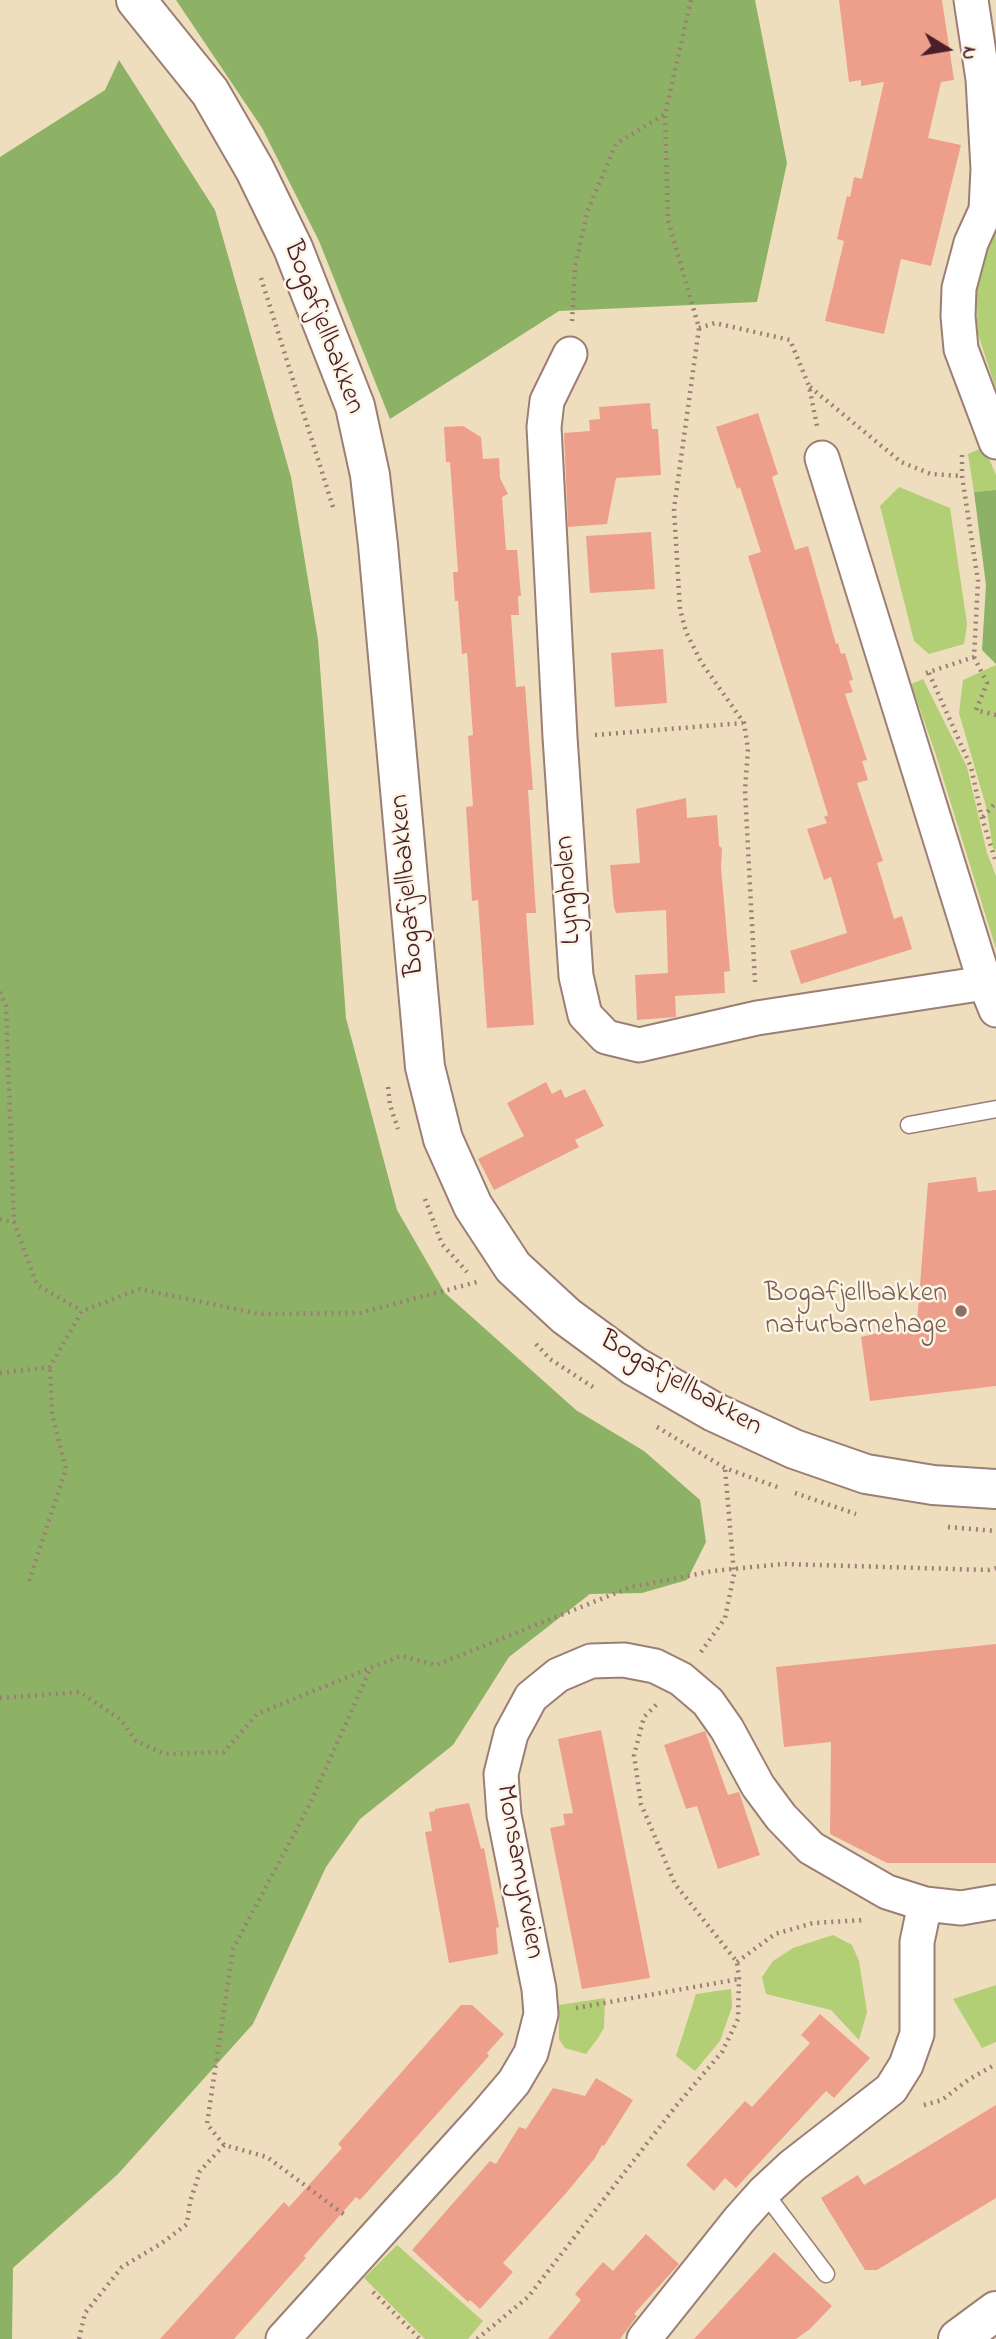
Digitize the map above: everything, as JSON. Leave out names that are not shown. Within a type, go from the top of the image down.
[{"type":"street","name":"Bogafjellbakken","points":[[136,0],[210,92],[255,170],[293,248],[355,406],[370,475],[378,545],[425,1067],[443,1139],[473,1206],[513,1267],[566,1317],[634,1366],[714,1412],[794,1448],[866,1474],[933,1485],[996,1489]]},
{"type":"street","points":[[971,0],[982,79],[991,210],[971,243],[959,288],[958,316],[961,349],[996,442]]},
{"type":"street","name":"Lyngholen","points":[[570,354],[547,401],[544,427],[560,737],[576,976],[585,1014],[606,1037],[639,1045],[757,1018],[990,997],[822,458]]},
{"type":"street","name":"Monsamyrveien","points":[[283,2339],[485,2116],[513,2082],[531,2053],[541,2014],[504,1815],[501,1774],[510,1734],[531,1697],[558,1675],[591,1661],[624,1660],[655,1667],[681,1679],[708,1702],[727,1728],[758,1786],[780,1817],[811,1848],[923,1915],[996,1902]]},
{"type":"street","points":[[644,2339],[738,2220],[764,2192],[792,2166],[887,2092],[906,2065],[917,2034],[916,1942],[923,1915]]},
{"type":"street","points":[[958,2339],[996,2311]]},
{"type":"lane","points":[[909,1125],[996,1109]]},
{"type":"lane","points":[[764,2192],[826,2274]]},
{"type":"path","points":[[691,0],[665,114],[668,220],[699,328],[674,509],[680,609],[686,632],[701,662],[744,723],[748,749],[745,790],[757,1018]]},
{"type":"path","points":[[570,354],[575,268],[587,212],[616,144],[665,114]]},
{"type":"path","points":[[699,328],[715,323],[790,340],[809,386],[901,462],[931,474],[962,476],[978,580],[974,657],[987,682],[976,710],[996,715]]},
{"type":"path","points":[[891,681],[929,673],[974,657]]},
{"type":"path","points":[[929,673],[971,767],[982,818],[996,862]]},
{"type":"path","points":[[560,737],[744,723]]},
{"type":"path","points":[[982,818],[996,802]]},
{"type":"path","points":[[0,992],[6,1006],[14,1222],[37,1285],[82,1311]]},
{"type":"path","points":[[0,1219],[14,1222]]},
{"type":"path","points":[[29,1581],[66,1469],[52,1414],[50,1367],[82,1311],[140,1289],[260,1314],[360,1313],[477,1282]]},
{"type":"path","points":[[0,1373],[50,1367]]},
{"type":"path","points":[[477,2339],[528,2297],[676,2106],[722,2052],[738,2019],[737,1962],[675,1884],[641,1804],[634,1755],[644,1717],[681,1679],[725,1618],[734,1568],[725,1468]]},
{"type":"path","points":[[0,1698],[79,1692],[121,1720],[136,1741],[165,1754],[224,1752],[257,1714],[370,1668],[401,1656],[436,1665],[631,1587],[734,1568],[783,1564],[988,1570],[996,1568]]},
{"type":"path","points":[[370,1668],[310,1804],[233,1949],[207,2124],[224,2146],[267,2157],[374,2238]]},
{"type":"path","points":[[737,1962],[775,1934],[813,1923],[923,1915]]},
{"type":"path","points":[[606,2003],[739,1979]]},
{"type":"path","points":[[887,2092],[903,2107],[917,2107],[942,2100],[968,2080],[996,2064]]},
{"type":"path","points":[[79,2339],[85,2314],[122,2267],[187,2224],[190,2202],[200,2171],[224,2146]]},
{"type":"path","points":[[397,2317],[420,2339]]},
{"type":"green space","points":[[176,0],[755,0],[787,163],[757,302],[559,311],[390,419],[319,241],[262,128]]},
{"type":"green space","points":[[119,60],[215,210],[291,477],[318,640],[346,1018],[397,1210],[445,1293],[576,1410],[644,1451],[700,1500],[706,1542],[687,1580],[642,1593],[590,1594],[509,1657],[453,1745],[360,1819],[326,1867],[253,2024],[118,2174],[13,2268],[12,2339],[0,2339],[0,157],[105,90]]},
{"type":"green space","points":[[996,231],[996,389],[978,334],[974,276],[989,236]]},
{"type":"green space","points":[[984,447],[996,475],[996,490],[974,492],[968,454]]},
{"type":"green space","points":[[899,487],[950,508],[967,624],[964,644],[929,654],[914,641],[880,506]]},
{"type":"green space","points":[[996,490],[996,664],[982,650],[986,585],[974,492]]},
{"type":"green space","points":[[996,665],[996,850],[993,848],[986,806],[959,713],[963,680]]},
{"type":"green space","points":[[923,679],[967,767],[987,853],[996,876],[996,949],[911,684]]},
{"type":"green space","points":[[833,1935],[852,1945],[859,1961],[867,2012],[859,2040],[831,2010],[766,1994],[762,1977],[773,1961],[793,1948]]},
{"type":"green space","points":[[996,1985],[996,2042],[982,2048],[953,1999]]},
{"type":"green space","points":[[731,1989],[732,2007],[720,2041],[695,2071],[676,2056],[696,1994]]},
{"type":"green space","points":[[605,1998],[604,2028],[586,2054],[565,2048],[559,2039],[559,2005]]},
{"type":"green space","points":[[397,2245],[483,2321],[468,2339],[425,2339],[364,2278]]},
{"type":"building","points":[[839,0],[942,0],[954,80],[941,82],[928,138],[961,145],[931,266],[901,259],[884,334],[825,321],[844,241],[837,239],[847,196],[850,197],[854,177],[862,179],[884,82],[861,86],[861,80],[849,82]]},
{"type":"building","points":[[650,403],[652,429],[658,429],[661,475],[616,478],[607,524],[568,527],[564,433],[590,431],[589,420],[600,419],[599,407]]},
{"type":"building","points":[[758,413],[778,474],[772,477],[795,550],[808,546],[836,644],[838,643],[841,654],[845,653],[853,680],[849,681],[853,692],[845,694],[867,760],[862,761],[868,780],[857,783],[883,861],[877,863],[894,919],[902,916],[912,949],[801,984],[790,951],[847,933],[831,877],[824,880],[807,829],[827,823],[824,817],[828,815],[748,556],[761,552],[740,487],[737,489],[716,427]]},
{"type":"building","points":[[463,426],[481,437],[483,459],[499,458],[500,478],[508,494],[502,497],[506,550],[517,550],[521,596],[518,596],[519,615],[511,615],[516,687],[525,686],[533,790],[528,790],[536,913],[526,913],[534,1025],[487,1028],[478,900],[472,901],[466,807],[473,806],[468,736],[473,735],[467,653],[462,654],[458,601],[455,601],[453,572],[458,572],[450,462],[446,462],[444,427]]},
{"type":"building","points":[[651,532],[655,589],[590,593],[586,536]]},
{"type":"building","points":[[663,649],[667,703],[615,707],[611,653]]},
{"type":"building","points":[[686,798],[687,818],[717,815],[719,846],[722,848],[721,867],[730,971],[724,972],[725,993],[675,996],[676,1017],[637,1020],[635,975],[668,973],[666,910],[616,913],[610,865],[640,863],[636,809]]},
{"type":"building","points":[[546,1082],[552,1094],[561,1089],[565,1098],[585,1089],[604,1126],[575,1140],[579,1147],[494,1190],[478,1159],[524,1136],[507,1103]]},
{"type":"building","points":[[976,1177],[978,1192],[996,1190],[996,1386],[870,1401],[861,1337],[917,1323],[928,1183]]},
{"type":"building","points":[[996,1644],[996,1863],[887,1863],[830,1834],[831,1742],[784,1747],[776,1667]]},
{"type":"building","points":[[601,1730],[650,1978],[582,1989],[550,1828],[565,1825],[563,1814],[573,1813],[558,1739]]},
{"type":"building","points":[[705,1731],[728,1795],[739,1792],[760,1855],[718,1869],[697,1806],[686,1809],[664,1745]]},
{"type":"building","points":[[469,1803],[481,1849],[484,1848],[499,1927],[496,1928],[498,1954],[449,1963],[425,1832],[432,1831],[429,1812]]},
{"type":"building","points":[[461,2005],[472,2005],[504,2034],[487,2053],[489,2056],[360,2200],[356,2197],[234,2339],[160,2339],[284,2202],[289,2207],[342,2148],[338,2144]]},
{"type":"building","points":[[820,2014],[870,2058],[834,2098],[826,2091],[736,2188],[725,2178],[714,2191],[686,2165],[745,2101],[752,2107],[810,2043],[801,2035]]},
{"type":"building","points":[[596,2078],[633,2100],[595,2158],[503,2263],[513,2272],[480,2309],[470,2300],[468,2302],[412,2250],[490,2161],[496,2164],[519,2127],[526,2129],[553,2088],[585,2096]]},
{"type":"building","points":[[996,2105],[996,2198],[877,2270],[865,2270],[821,2198],[858,2175],[864,2185]]},
{"type":"building","points":[[646,2234],[679,2264],[634,2314],[637,2316],[620,2339],[548,2339],[581,2300],[575,2294],[603,2262],[613,2271]]},
{"type":"building","points":[[774,2252],[832,2306],[796,2339],[694,2339]]},
{"type":"place","name":"Bogafjellbakken naturbarnehage","points":[[961,1311]]}]
